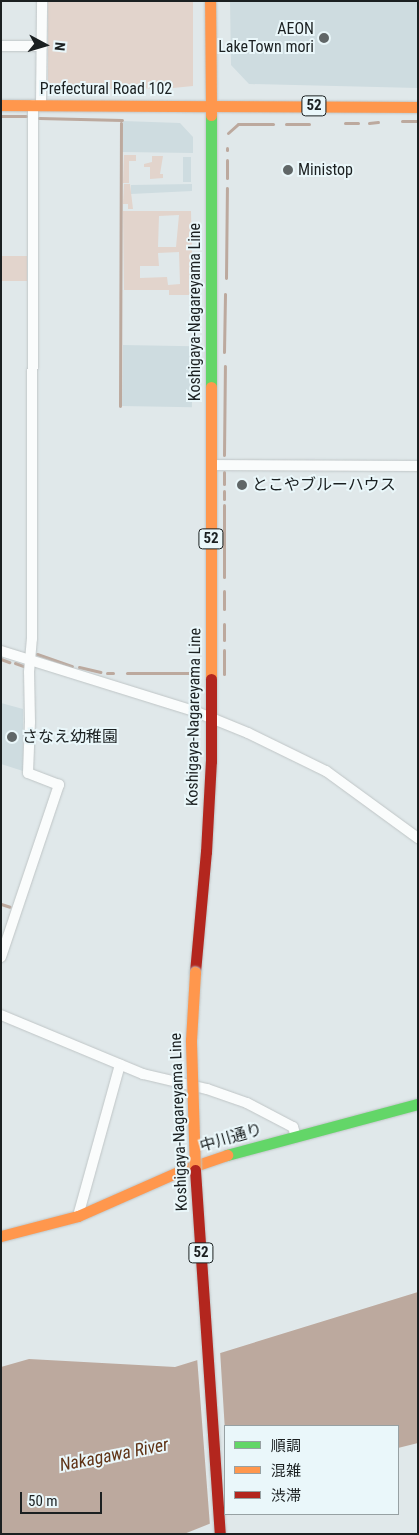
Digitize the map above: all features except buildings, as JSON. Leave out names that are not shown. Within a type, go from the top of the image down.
[{"type":"main road","name":"Koshigaya-Nagareyama Line","points":[[210,1],[211,718],[207,843],[194,972],[190,1040],[194,1158],[220,1534]]},
{"type":"main road","name":"Prefectural Road 102","points":[[1,105],[211,106]]},
{"type":"main road","name":"52","points":[[211,106],[418,107]]},
{"type":"main road","name":"中川通り","points":[[1,1236],[78,1216],[180,1171],[213,1159],[418,1104]]},
{"type":"street","points":[[1,956],[60,785],[28,773],[37,105],[42,46],[42,1]]},
{"type":"street","points":[[1,46],[42,46]]},
{"type":"street","points":[[211,465],[418,466]]},
{"type":"street","points":[[1,651],[211,718],[248,733],[326,771],[418,838]]},
{"type":"street","points":[[1,1015],[120,1065],[247,1103],[293,1127],[296,1137]]},
{"type":"street","points":[[78,1216],[120,1065]]},
{"type":"shaded area","points":[[48,1],[193,1],[193,86],[54,90],[48,86]]},
{"type":"shaded area","name":"AEON LakeTown mori","points":[[230,1],[418,1],[418,88],[249,84],[231,65]]},
{"type":"shaded area","points":[[123,121],[180,123],[193,137],[193,153],[122,152]]},
{"type":"shaded area","points":[[124,155],[136,155],[136,161],[129,161],[129,183],[123,183]]},
{"type":"shaded area","points":[[152,156],[163,156],[160,174],[163,174],[163,178],[150,179],[150,167],[144,167],[144,164],[152,162]]},
{"type":"shaded area","points":[[183,157],[191,157],[191,182],[183,182]]},
{"type":"shaded area","points":[[124,184],[130,184],[133,209],[128,209],[128,204],[123,204]]},
{"type":"shaded area","points":[[192,184],[192,191],[131,194],[131,185]]},
{"type":"shaded area","points":[[123,211],[191,211],[193,295],[169,295],[169,290],[124,290]],"holes":[[[179,215],[176,247],[158,247],[159,216]],[[179,252],[180,284],[168,285],[167,277],[140,278],[140,266],[159,266],[158,253]]]},
{"type":"shaded area","points":[[1,256],[27,256],[27,281],[1,281]]},
{"type":"shaded area","points":[[123,345],[193,346],[192,407],[122,406]]},
{"type":"shaded area","name":"さなえ幼稚園","points":[[1,703],[23,709],[23,771],[1,764]]},
{"type":"water","name":"Nakagawa River","points":[[418,1292],[418,1443],[399,1448],[399,1425],[224,1425],[224,1515],[232,1515],[184,1534],[1,1534],[1,1367],[29,1359],[175,1367]]},
{"type":"pier","points":[[220,1350],[225,1425],[224,1515],[231,1515],[231,1518],[210,1526],[197,1357]]},
{"type":"waterway","points":[[1,116],[26,116]]},
{"type":"waterway","points":[[39,118],[122,120]]},
{"type":"waterway","points":[[402,121],[418,121]]},
{"type":"waterway","points":[[369,123],[378,122]]},
{"type":"waterway","points":[[120,406],[121,123]]},
{"type":"waterway","points":[[345,123],[358,123]]},
{"type":"waterway","points":[[228,133],[238,124],[273,124]]},
{"type":"waterway","points":[[286,124],[309,124]]},
{"type":"waterway","points":[[227,160],[227,178]]},
{"type":"waterway","points":[[226,278],[227,188]]},
{"type":"waterway","points":[[224,352],[225,294]]},
{"type":"waterway","points":[[224,455],[225,366]]},
{"type":"waterway","points":[[224,472],[224,484]]},
{"type":"waterway","points":[[224,491],[224,499]]},
{"type":"waterway","points":[[224,505],[224,577]]},
{"type":"waterway","points":[[224,591],[224,609]]},
{"type":"waterway","points":[[224,624],[224,640]]},
{"type":"waterway","points":[[224,650],[224,674]]},
{"type":"waterway","points":[[37,654],[72,666]]},
{"type":"waterway","points":[[1,659],[9,662]]},
{"type":"waterway","points":[[15,663],[26,667]]},
{"type":"waterway","points":[[79,667],[100,672]]},
{"type":"waterway","points":[[107,673],[113,673]]},
{"type":"waterway","points":[[127,673],[196,673]]},
{"type":"waterway","points":[[1,904],[10,907]]},
{"type":"traffic: fast","points":[[211,115],[211,387]]},
{"type":"traffic: fast","points":[[227,1155],[418,1104]]},
{"type":"traffic: slow","points":[[1,105],[211,106],[210,1]]},
{"type":"traffic: slow","points":[[211,115],[211,106],[418,107]]},
{"type":"traffic: slow","points":[[211,387],[211,679]]},
{"type":"traffic: slow","points":[[195,972],[191,1040],[195,1170]]},
{"type":"traffic: slow","points":[[1,1236],[78,1216],[180,1171],[227,1155]]},
{"type":"traffic: jam","points":[[195,972],[206,852],[211,761],[211,679]]},
{"type":"traffic: jam","points":[[195,1170],[220,1534]]},
{"type":"place","name":"AEON LakeTown mori","points":[[324,38]]},
{"type":"place","name":"Ministop","points":[[288,170]]},
{"type":"place","name":"とこやブルーハウス","points":[[242,485]]},
{"type":"place","name":"さなえ幼稚園","points":[[12,737]]}]
